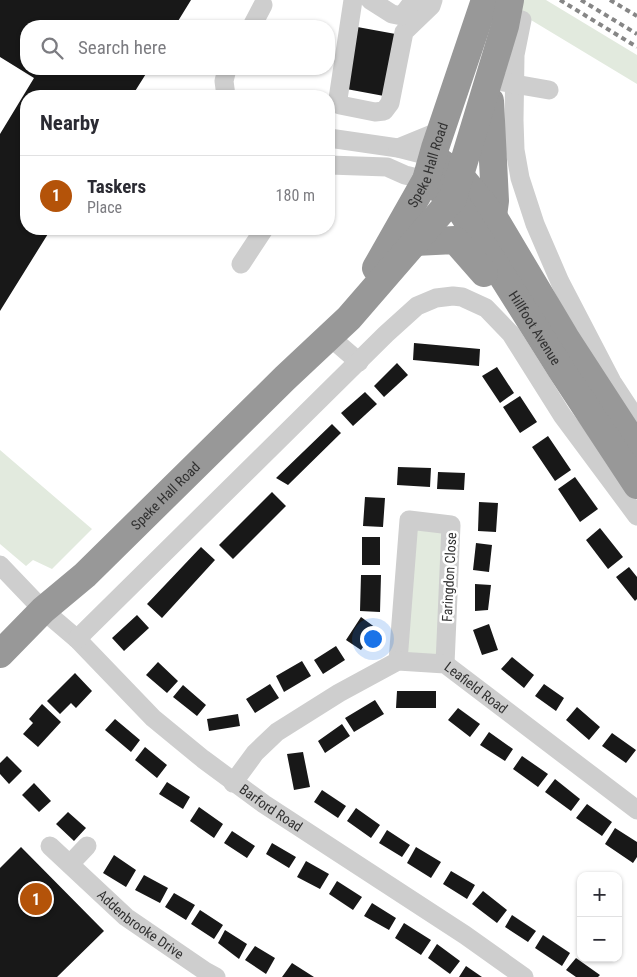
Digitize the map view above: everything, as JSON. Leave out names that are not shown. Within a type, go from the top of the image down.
[{"type":"highway","name":"Speke Hall Road","points":[[0,654],[43,610],[85,575],[278,384],[339,327],[415,242],[456,187],[502,82],[509,14]]},
{"type":"highway","name":"Speke Hall Road","points":[[339,327],[429,168],[442,130],[509,14]]},
{"type":"highway","points":[[493,216],[502,82]]},
{"type":"highway","name":"Hillfoot Avenue","points":[[429,168],[493,216],[565,337],[637,448]]},
{"type":"highway","name":"Hillfoot Avenue","points":[[456,187],[536,330],[637,485]]},
{"type":"highway","points":[[415,242],[455,240],[536,330]]},
{"type":"street","points":[[353,0],[338,99],[340,105],[375,112],[384,111],[390,103],[404,32],[431,6],[433,0]]},
{"type":"street","points":[[370,0],[392,14],[402,16],[414,0]]},
{"type":"street","points":[[255,20],[263,5]]},
{"type":"street","points":[[225,90],[224,81],[226,75]]},
{"type":"street","points":[[502,82],[548,90]]},
{"type":"street","name":"Speke Hall Road","points":[[502,82],[514,120],[515,150],[520,178],[541,238],[584,330],[612,382],[637,420]]},
{"type":"street","points":[[398,148],[442,130]]},
{"type":"street","points":[[335,139],[398,148],[429,168]]},
{"type":"street","points":[[335,165],[387,168],[404,176],[429,168]]},
{"type":"street","points":[[241,264],[260,235]]},
{"type":"street","name":"Hillfoot Avenue","points":[[359,362],[417,306],[436,298],[453,296],[462,297],[486,308],[512,334],[562,415],[637,516]]},
{"type":"street","points":[[77,639],[359,362],[339,327]]},
{"type":"street","name":"Faringdon Close","points":[[398,661],[409,520],[451,526],[445,664]]},
{"type":"street","name":"Barford Road","points":[[0,565],[43,610],[77,639],[153,718],[234,783],[464,935],[524,977]]},
{"type":"street","points":[[234,783],[256,753],[277,732],[339,693],[398,661]]},
{"type":"street","name":"Leafield Road","points":[[398,661],[445,664],[637,810]]},
{"type":"street","name":"Addenbrooke Drive","points":[[50,846],[126,917],[216,977]]},
{"type":"street","points":[[70,864],[87,846]]},
{"type":"shaded area","points":[[515,0],[546,0],[637,55],[637,84],[526,17],[515,6]]},
{"type":"shaded area","points":[[0,450],[92,529],[52,569],[33,560],[26,566],[0,544]]},
{"type":"shaded area","points":[[409,520],[451,525],[445,664],[398,661]]},
{"type":"building","points":[[0,0],[191,0],[179,20],[20,20],[20,69],[0,57]]},
{"type":"building","points":[[352,26],[401,35],[384,96],[341,88]]},
{"type":"building","points":[[29,75],[145,75],[136,90],[27,90],[34,78]]},
{"type":"building","points":[[20,101],[20,235],[47,235],[0,311],[0,134]]},
{"type":"building","points":[[414,343],[480,349],[479,366],[413,360]]},
{"type":"building","points":[[397,363],[408,375],[384,397],[374,386]]},
{"type":"building","points":[[497,367],[514,393],[500,403],[482,376]]},
{"type":"building","points":[[365,392],[377,404],[353,426],[341,413]]},
{"type":"building","points":[[520,396],[537,422],[520,433],[503,407]]},
{"type":"building","points":[[332,424],[341,433],[288,485],[276,478]]},
{"type":"building","points":[[548,436],[571,470],[555,481],[532,447]]},
{"type":"building","points":[[398,467],[431,468],[430,487],[397,485]]},
{"type":"building","points":[[438,472],[465,473],[464,490],[437,489]]},
{"type":"building","points":[[575,477],[598,509],[580,522],[558,489]]},
{"type":"building","points":[[272,492],[286,506],[233,559],[219,545]]},
{"type":"building","points":[[365,497],[385,498],[383,527],[363,526]]},
{"type":"building","points":[[479,502],[498,503],[496,532],[478,531]]},
{"type":"building","points":[[600,528],[623,557],[608,569],[586,540]]},
{"type":"building","points":[[362,537],[380,537],[380,565],[362,565]]},
{"type":"building","points":[[476,543],[492,545],[489,572],[473,570]]},
{"type":"building","points":[[201,547],[215,560],[162,618],[147,604]]},
{"type":"building","points":[[629,567],[637,577],[637,599],[635,601],[616,577]]},
{"type":"building","points":[[361,575],[381,575],[380,612],[360,611]]},
{"type":"building","points":[[475,584],[491,585],[488,610],[475,611]]},
{"type":"building","points":[[137,615],[149,628],[124,651],[112,638]]},
{"type":"building","points":[[361,617],[376,628],[361,650],[346,640]]},
{"type":"building","points":[[489,624],[498,650],[482,655],[473,630]]},
{"type":"building","points":[[336,646],[345,660],[323,674],[314,660]]},
{"type":"building","points":[[512,657],[534,675],[524,688],[501,669]]},
{"type":"building","points":[[302,661],[311,676],[284,692],[276,676]]},
{"type":"building","points":[[158,662],[178,681],[167,693],[146,675]]},
{"type":"building","points":[[75,673],[92,691],[76,708],[71,703],[60,714],[47,701]]},
{"type":"building","points":[[270,684],[279,698],[255,713],[246,699]]},
{"type":"building","points":[[544,684],[564,698],[556,711],[535,696]]},
{"type":"building","points":[[183,685],[206,705],[197,716],[173,697]]},
{"type":"building","points":[[397,691],[436,691],[436,708],[396,708]]},
{"type":"building","points":[[375,700],[384,714],[354,732],[345,718]]},
{"type":"building","points":[[42,704],[61,722],[38,747],[23,734],[33,723],[29,719]]},
{"type":"building","points":[[577,707],[600,727],[589,740],[566,720]]},
{"type":"building","points":[[458,708],[480,724],[470,737],[448,720]]},
{"type":"building","points":[[238,714],[240,726],[209,731],[207,719]]},
{"type":"building","points":[[115,719],[140,740],[131,752],[105,730]]},
{"type":"building","points":[[342,724],[350,736],[325,753],[318,741]]},
{"type":"building","points":[[489,732],[513,749],[505,761],[480,745]]},
{"type":"building","points":[[612,733],[636,750],[626,763],[602,746]]},
{"type":"building","points":[[145,747],[167,765],[157,778],[135,760]]},
{"type":"building","points":[[303,752],[310,787],[294,790],[287,754]]},
{"type":"building","points":[[7,756],[22,771],[9,784],[0,774],[0,763]]},
{"type":"building","points":[[522,756],[548,774],[538,787],[513,769]]},
{"type":"building","points":[[555,779],[580,799],[571,811],[545,792]]},
{"type":"building","points":[[167,782],[190,797],[183,809],[159,794]]},
{"type":"building","points":[[34,783],[51,801],[39,812],[22,795]]},
{"type":"building","points":[[322,790],[346,806],[338,818],[314,802]]},
{"type":"building","points":[[587,804],[612,822],[602,836],[576,818]]},
{"type":"building","points":[[199,807],[223,824],[214,838],[190,821]]},
{"type":"building","points":[[356,808],[380,825],[371,838],[347,821]]},
{"type":"building","points":[[68,812],[86,828],[74,841],[56,824]]},
{"type":"building","points":[[615,828],[637,842],[637,857],[633,863],[605,844]]},
{"type":"building","points":[[387,830],[410,845],[402,857],[379,843]]},
{"type":"building","points":[[232,831],[255,846],[247,858],[224,843]]},
{"type":"building","points":[[272,843],[296,857],[289,868],[266,854]]},
{"type":"building","points":[[21,847],[104,931],[57,977],[0,977],[0,868]]},
{"type":"building","points":[[416,847],[441,862],[431,878],[407,863]]},
{"type":"building","points":[[114,855],[136,870],[126,887],[103,873]]},
{"type":"building","points":[[306,861],[329,874],[320,889],[297,877]]},
{"type":"building","points":[[451,871],[475,885],[467,899],[443,884]]},
{"type":"building","points":[[144,875],[168,888],[160,903],[135,890]]},
{"type":"building","points":[[337,881],[362,897],[353,910],[329,894]]},
{"type":"building","points":[[483,891],[507,910],[497,923],[472,904]]},
{"type":"building","points":[[174,893],[195,905],[186,920],[165,907]]},
{"type":"building","points":[[372,903],[396,918],[389,930],[364,916]]},
{"type":"building","points":[[200,910],[223,925],[214,939],[191,924]]},
{"type":"building","points":[[512,915],[536,931],[528,942],[505,927]]},
{"type":"building","points":[[404,923],[431,940],[421,955],[395,938]]},
{"type":"building","points":[[225,930],[247,944],[239,959],[218,943]]},
{"type":"building","points":[[543,935],[570,953],[562,966],[535,948]]},
{"type":"building","points":[[437,944],[460,961],[450,974],[428,958]]},
{"type":"building","points":[[255,946],[275,958],[266,974],[245,960]]},
{"type":"building","points":[[576,958],[577,962],[582,962],[600,975],[598,977],[576,977],[566,970]]},
{"type":"building","points":[[292,963],[314,977],[282,977]]},
{"type":"building","points":[[466,966],[482,977],[459,977]]},
{"type":"railway","points":[[560,0],[637,47]]},
{"type":"railway","points":[[581,0],[637,34]]},
{"type":"railway","points":[[610,0],[637,16]]},
{"type":"place","name":"Taskers","points":[[36,899]]}]
